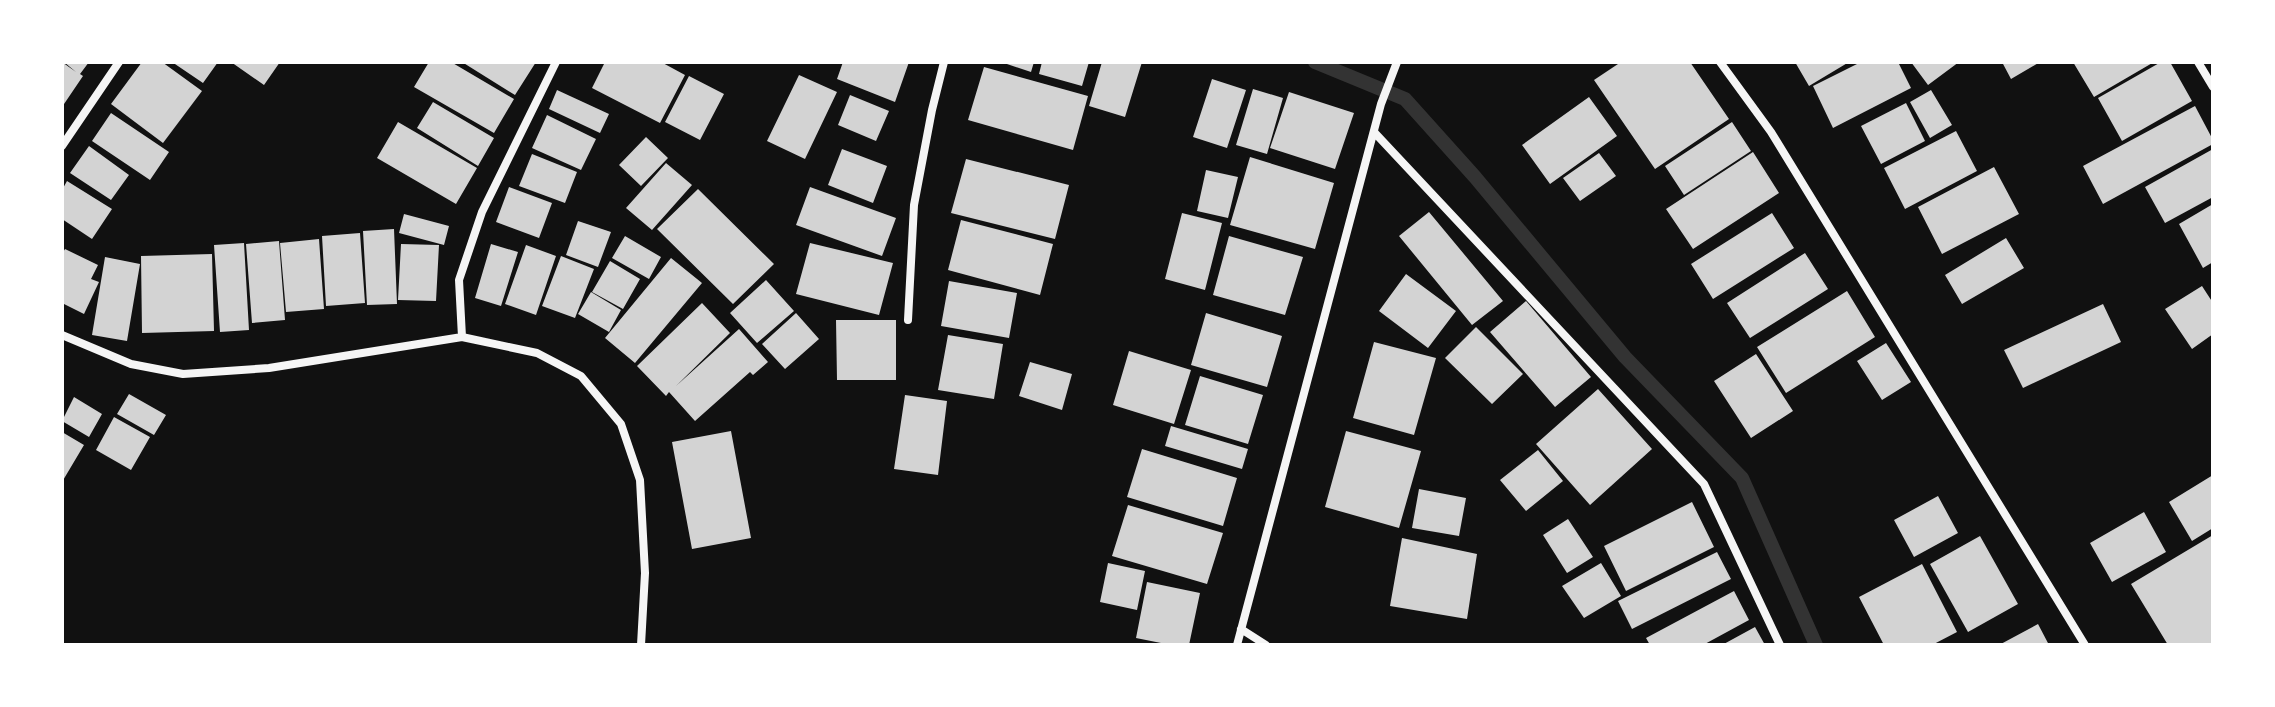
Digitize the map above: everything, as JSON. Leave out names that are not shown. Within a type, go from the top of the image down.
[{"type":"street","points":[[62,146],[119,62]]},
{"type":"street","points":[[462,337],[459,280],[463,266],[482,212],[556,62]]},
{"type":"street","points":[[908,320],[914,205],[944,62]]},
{"type":"street","points":[[1237,645],[1381,104],[1397,62]]},
{"type":"street","points":[[1720,62],[1771,132],[2085,645]]},
{"type":"street","points":[[2198,62],[2213,87]]},
{"type":"street","points":[[1374,132],[1704,484],[1780,645]]},
{"type":"street","points":[[62,335],[131,364],[183,374],[269,368],[462,337],[537,353],[581,376],[621,424],[640,480],[645,573],[641,645]]},
{"type":"street","points":[[1241,629],[1266,645]]},
{"type":"building","points":[[62,62],[76,72],[64,62],[89,62],[62,107]]},
{"type":"building","points":[[142,62],[162,62],[202,91],[163,143],[111,104]]},
{"type":"building","points":[[172,62],[218,62],[203,83]]},
{"type":"building","points":[[231,62],[280,62],[264,85]]},
{"type":"building","points":[[429,62],[451,62],[514,99],[494,133],[414,87]]},
{"type":"building","points":[[462,62],[536,62],[515,95]]},
{"type":"building","points":[[605,62],[661,62],[685,75],[660,123],[592,88]]},
{"type":"building","points":[[843,62],[909,62],[895,102],[837,79]]},
{"type":"building","points":[[1001,62],[1034,62],[1031,72]]},
{"type":"building","points":[[1042,62],[1089,62],[1082,86],[1039,74]]},
{"type":"building","points":[[1102,62],[1142,62],[1125,117],[1089,106]]},
{"type":"building","points":[[1621,62],[1690,62],[1729,119],[1655,169],[1594,80]]},
{"type":"building","points":[[1795,62],[1849,62],[1809,86]]},
{"type":"building","points":[[1861,62],[1898,62],[1911,88],[1833,128],[1813,86]]},
{"type":"building","points":[[1911,62],[1959,62],[1928,85]]},
{"type":"building","points":[[2002,62],[2040,62],[2011,79]]},
{"type":"building","points":[[2073,62],[2154,62],[2094,97]]},
{"type":"building","points":[[2161,62],[2170,62],[2192,101],[2122,141],[2098,98]]},
{"type":"building","points":[[984,67],[1088,96],[1073,150],[968,120]]},
{"type":"building","points":[[799,75],[837,92],[805,159],[767,141]]},
{"type":"building","points":[[689,76],[724,94],[700,140],[665,122]]},
{"type":"building","points":[[1212,79],[1246,90],[1227,148],[1193,137]]},
{"type":"building","points":[[1253,89],[1283,98],[1267,154],[1236,145]]},
{"type":"building","points":[[557,90],[609,114],[600,133],[549,109]]},
{"type":"building","points":[[1931,90],[1952,125],[1930,138],[1910,102]]},
{"type":"building","points":[[1289,92],[1354,113],[1335,169],[1270,148]]},
{"type":"building","points":[[850,95],[889,111],[876,141],[838,125]]},
{"type":"building","points":[[1589,97],[1617,136],[1550,184],[1522,145]]},
{"type":"building","points":[[433,102],[494,138],[478,166],[417,128]]},
{"type":"building","points":[[1906,103],[1925,141],[1881,164],[1861,126]]},
{"type":"building","points":[[2195,106],[2213,144],[2103,204],[2083,166]]},
{"type":"building","points":[[111,113],[169,152],[150,180],[92,141]]},
{"type":"building","points":[[547,115],[596,139],[581,170],[532,148]]},
{"type":"building","points":[[398,122],[477,168],[456,204],[377,158]]},
{"type":"building","points":[[1732,122],[1751,151],[1684,195],[1665,166]]},
{"type":"building","points":[[1956,131],[1977,171],[1905,209],[1884,168]]},
{"type":"building","points":[[646,137],[668,158],[641,186],[619,165]]},
{"type":"building","points":[[89,146],[129,175],[111,200],[70,173]]},
{"type":"building","points":[[842,149],[887,166],[873,203],[828,185]]},
{"type":"building","points":[[2213,149],[2213,197],[2165,223],[2145,187]]},
{"type":"building","points":[[1753,152],[1779,193],[1693,249],[1666,209]]},
{"type":"building","points":[[1599,153],[1616,176],[1580,201],[1563,178]]},
{"type":"building","points":[[532,154],[577,172],[565,203],[519,186]]},
{"type":"building","points":[[1250,157],[1334,183],[1315,249],[1230,225]]},
{"type":"building","points":[[966,159],[1069,185],[1055,239],[951,213]]},
{"type":"building","points":[[666,163],[692,185],[652,230],[626,208]]},
{"type":"building","points":[[1994,167],[2019,214],[1942,254],[1918,207]]},
{"type":"building","points":[[1206,170],[1238,177],[1228,218],[1197,211]]},
{"type":"building","points":[[67,181],[112,209],[92,239],[62,219],[62,190]]},
{"type":"building","points":[[509,187],[552,203],[539,238],[496,222]]},
{"type":"building","points":[[810,187],[896,218],[882,256],[796,225]]},
{"type":"building","points":[[698,189],[774,264],[733,304],[657,229]]},
{"type":"building","points":[[2213,204],[2213,262],[2203,268],[2179,224]]},
{"type":"building","points":[[1429,212],[1503,301],[1472,325],[1399,236]]},
{"type":"building","points":[[1182,213],[1222,223],[1205,290],[1165,279]]},
{"type":"building","points":[[1772,213],[1794,248],[1713,299],[1691,264]]},
{"type":"building","points":[[404,214],[449,226],[444,245],[399,233]]},
{"type":"building","points":[[961,220],[1053,244],[1040,295],[948,270]]},
{"type":"building","points":[[578,221],[611,232],[598,267],[566,255]]},
{"type":"building","points":[[394,229],[397,304],[367,305],[363,231]]},
{"type":"building","points":[[360,233],[365,303],[326,306],[322,236]]},
{"type":"building","points":[[625,236],[661,257],[649,279],[612,258]]},
{"type":"building","points":[[1229,236],[1303,257],[1285,315],[1213,295]]},
{"type":"building","points":[[2006,238],[2024,268],[1962,304],[1945,275]]},
{"type":"building","points":[[319,239],[324,309],[286,312],[280,243]]},
{"type":"building","points":[[279,241],[285,320],[252,323],[246,244]]},
{"type":"building","points":[[244,243],[249,330],[220,332],[214,245]]},
{"type":"building","points":[[810,243],[893,263],[879,315],[796,294]]},
{"type":"building","points":[[401,244],[439,245],[436,301],[398,300]]},
{"type":"building","points":[[491,244],[518,252],[501,306],[475,298]]},
{"type":"building","points":[[526,245],[556,256],[536,315],[505,304]]},
{"type":"building","points":[[65,249],[98,265],[91,279],[99,282],[84,314],[62,303],[62,254]]},
{"type":"building","points":[[1805,253],[1828,289],[1750,338],[1727,303]]},
{"type":"building","points":[[212,254],[214,331],[142,333],[141,256]]},
{"type":"building","points":[[561,256],[594,269],[575,318],[542,306]]},
{"type":"building","points":[[105,257],[140,264],[127,341],[92,335]]},
{"type":"building","points":[[671,258],[702,283],[635,363],[605,338]]},
{"type":"building","points":[[610,261],[640,279],[623,309],[592,292]]},
{"type":"building","points":[[1406,274],[1456,311],[1428,348],[1379,311]]},
{"type":"building","points":[[766,280],[794,311],[757,343],[730,313]]},
{"type":"building","points":[[949,281],[1017,293],[1009,338],[941,326]]},
{"type":"building","points":[[2202,286],[2213,303],[2213,334],[2192,349],[2165,309]]},
{"type":"building","points":[[1847,291],[1875,337],[1786,393],[1757,347]]},
{"type":"building","points":[[591,292],[621,310],[609,332],[578,314]]},
{"type":"building","points":[[1526,301],[1591,377],[1555,407],[1490,332]]},
{"type":"building","points":[[702,303],[730,333],[676,386],[739,329],[768,362],[753,375],[750,372],[695,421],[669,392],[666,396],[637,366]]},
{"type":"building","points":[[2103,304],[2121,342],[2023,388],[2004,350]]},
{"type":"building","points":[[796,313],[819,339],[785,369],[762,344]]},
{"type":"building","points":[[1206,313],[1282,336],[1267,387],[1191,365]]},
{"type":"building","points":[[836,320],[896,320],[896,380],[837,380]]},
{"type":"building","points":[[1476,327],[1523,374],[1492,404],[1445,358]]},
{"type":"building","points":[[948,335],[1003,344],[994,399],[938,390]]},
{"type":"building","points":[[1374,342],[1436,358],[1414,435],[1353,418]]},
{"type":"building","points":[[1886,343],[1911,382],[1882,400],[1857,361]]},
{"type":"building","points":[[1129,351],[1191,370],[1174,424],[1113,405]]},
{"type":"building","points":[[1756,354],[1793,411],[1751,438],[1714,381]]},
{"type":"building","points":[[1030,362],[1072,374],[1062,410],[1019,396]]},
{"type":"building","points":[[1200,376],[1263,395],[1248,444],[1185,425]]},
{"type":"building","points":[[1598,389],[1652,449],[1590,505],[1536,444]]},
{"type":"building","points":[[129,394],[166,415],[154,435],[117,414]]},
{"type":"building","points":[[905,395],[947,401],[938,475],[894,469]]},
{"type":"building","points":[[74,397],[102,414],[89,437],[62,421]]},
{"type":"building","points":[[114,417],[150,437],[131,470],[96,450]]},
{"type":"building","points":[[1171,426],[1248,449],[1242,469],[1165,446]]},
{"type":"building","points":[[731,431],[751,538],[692,549],[672,442]]},
{"type":"building","points":[[1346,431],[1421,451],[1399,528],[1325,507]]},
{"type":"building","points":[[62,432],[84,445],[62,482]]},
{"type":"building","points":[[1142,449],[1237,478],[1223,526],[1127,497]]},
{"type":"building","points":[[1538,450],[1563,481],[1526,511],[1500,480]]},
{"type":"building","points":[[2213,475],[2213,528],[2192,541],[2169,502]]},
{"type":"building","points":[[1419,489],[1466,498],[1459,536],[1412,528]]},
{"type":"building","points":[[1938,496],[1958,533],[1914,557],[1894,520]]},
{"type":"building","points":[[1692,502],[1714,547],[1626,591],[1604,546]]},
{"type":"building","points":[[1128,505],[1223,533],[1207,584],[1112,556]]},
{"type":"building","points":[[2144,512],[2166,552],[2112,582],[2090,543]]},
{"type":"building","points":[[1568,519],[1593,557],[1567,573],[1543,535]]},
{"type":"building","points":[[2213,535],[2213,645],[2168,645],[2131,584]]},
{"type":"building","points":[[1980,536],[2018,604],[1968,632],[1930,564]]},
{"type":"building","points":[[1402,538],[1477,554],[1467,619],[1390,606]]},
{"type":"building","points":[[1717,552],[1731,579],[1632,629],[1618,601]]},
{"type":"building","points":[[1108,563],[1145,571],[1137,610],[1100,602]]},
{"type":"building","points":[[1601,563],[1621,596],[1584,618],[1562,586]]},
{"type":"building","points":[[1922,564],[1957,632],[1932,645],[1884,645],[1859,597]]},
{"type":"building","points":[[1147,582],[1200,593],[1189,645],[1136,638]]},
{"type":"building","points":[[1734,591],[1749,620],[1703,645],[1650,645],[1646,638]]},
{"type":"building","points":[[2038,624],[2049,645],[1999,645]]},
{"type":"building","points":[[1755,627],[1765,645],[1722,645]]},
{"type":"waterway","points":[[1315,62],[1405,99],[1475,177],[1625,357],[1742,478],[1816,645]]}]
